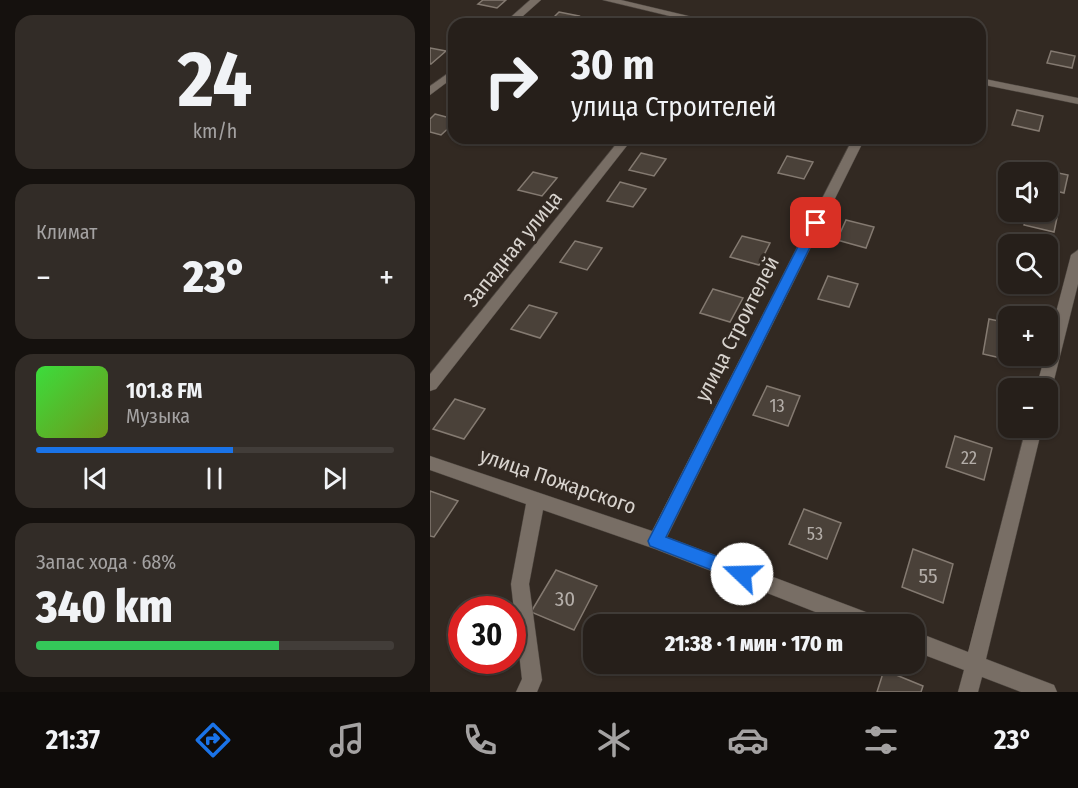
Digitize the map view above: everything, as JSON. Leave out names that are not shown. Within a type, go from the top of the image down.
[{"type":"street","points":[[515,18],[536,0]]},
{"type":"street","points":[[608,0],[689,18]]},
{"type":"street","points":[[430,93],[448,77]]},
{"type":"street","points":[[986,82],[1078,101]]},
{"type":"street","name":"Западная улица","points":[[430,385],[622,144]]},
{"type":"street","name":"улица Строителей","points":[[656,541],[856,144]]},
{"type":"street","points":[[1047,378],[1078,255]]},
{"type":"street","points":[[968,692],[1031,438]]},
{"type":"street","name":"улица Пожарского","points":[[430,463],[656,541],[845,614]]},
{"type":"street","points":[[526,692],[532,680],[520,584],[536,498]]},
{"type":"street","points":[[925,645],[1047,692]]},
{"type":"building","points":[[483,0],[506,0],[497,8],[478,4]]},
{"type":"building","points":[[559,12],[579,16],[577,18],[553,18]]},
{"type":"building","points":[[430,48],[446,51],[430,64]]},
{"type":"building","points":[[1051,51],[1075,56],[1072,68],[1047,63]]},
{"type":"building","points":[[1017,110],[1043,116],[1039,131],[1012,125]]},
{"type":"building","points":[[435,114],[448,117],[448,129],[441,135],[430,132],[430,119]]},
{"type":"building","points":[[641,153],[666,159],[654,176],[629,170]]},
{"type":"building","points":[[787,156],[813,162],[804,179],[778,173]]},
{"type":"building","points":[[533,172],[557,178],[542,196],[518,190]]},
{"type":"building","points":[[1058,173],[1068,175],[1064,193],[1058,192]]},
{"type":"building","points":[[620,182],[646,189],[633,207],[607,201]]},
{"type":"building","points":[[846,220],[874,227],[866,248],[837,240]]},
{"type":"building","points":[[1025,222],[1056,222],[1054,232],[1024,225]]},
{"type":"building","points":[[742,236],[770,243],[759,265],[730,257]]},
{"type":"building","points":[[575,241],[602,248],[587,270],[560,262]]},
{"type":"building","points":[[828,276],[858,284],[849,307],[818,299]]},
{"type":"building","points":[[713,289],[743,298],[730,322],[700,313]]},
{"type":"building","points":[[529,305],[557,313],[540,338],[511,329]]},
{"type":"building","points":[[989,319],[998,321],[998,357],[983,354]]},
{"type":"building","points":[[767,386],[800,396],[788,426],[753,415]]},
{"type":"building","points":[[455,399],[485,409],[464,439],[433,429]]},
{"type":"building","points":[[955,436],[992,448],[984,480],[946,467]]},
{"type":"building","points":[[430,491],[458,501],[434,537],[430,536]]},
{"type":"building","points":[[804,509],[841,523],[827,559],[789,544]]},
{"type":"building","points":[[913,549],[953,564],[943,603],[902,587]]},
{"type":"building","points":[[556,570],[597,586],[574,630],[531,612]]},
{"type":"building","points":[[883,674],[894,674],[923,686],[921,692],[877,692]]},
{"type":"route","points":[[742,574],[656,541],[816,223]]}]
